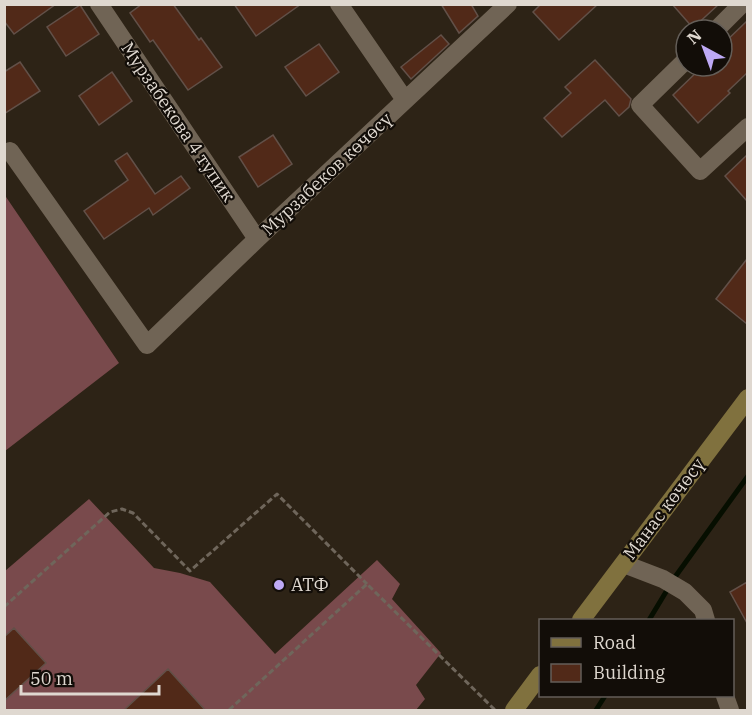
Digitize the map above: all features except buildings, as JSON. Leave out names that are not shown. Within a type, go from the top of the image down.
[{"type":"main road","name":"Манас көчөсү","points":[[583,619],[747,398]]},
{"type":"main road","points":[[514,711],[539,676]]},
{"type":"street","name":"Мурзабекова 4 тупик","points":[[99,4],[257,239]]},
{"type":"street","points":[[339,4],[405,100]]},
{"type":"street","name":"Мурзабеков көчөсү","points":[[10,151],[147,345],[508,4]]},
{"type":"street","points":[[728,18],[742,4]]},
{"type":"street","points":[[674,72],[640,105],[700,171],[747,127]]},
{"type":"street","points":[[624,564],[663,579],[685,592],[704,610],[706,619]]},
{"type":"path","points":[[4,606],[110,512],[122,508],[133,513],[190,571],[278,494],[495,710]]},
{"type":"path","points":[[229,711],[367,584]]},
{"type":"shaded area","points":[[4,194],[119,363],[5,451],[4,451]]},
{"type":"shaded area","points":[[89,499],[154,568],[210,582],[275,654],[377,560],[400,584],[392,599],[441,653],[416,685],[425,699],[416,710],[5,710],[5,571]]},
{"type":"waterway","points":[[650,619],[675,577],[748,476]]},
{"type":"waterway","points":[[596,710],[604,697]]},
{"type":"place","name":"АТФ","points":[[279,585]]}]
